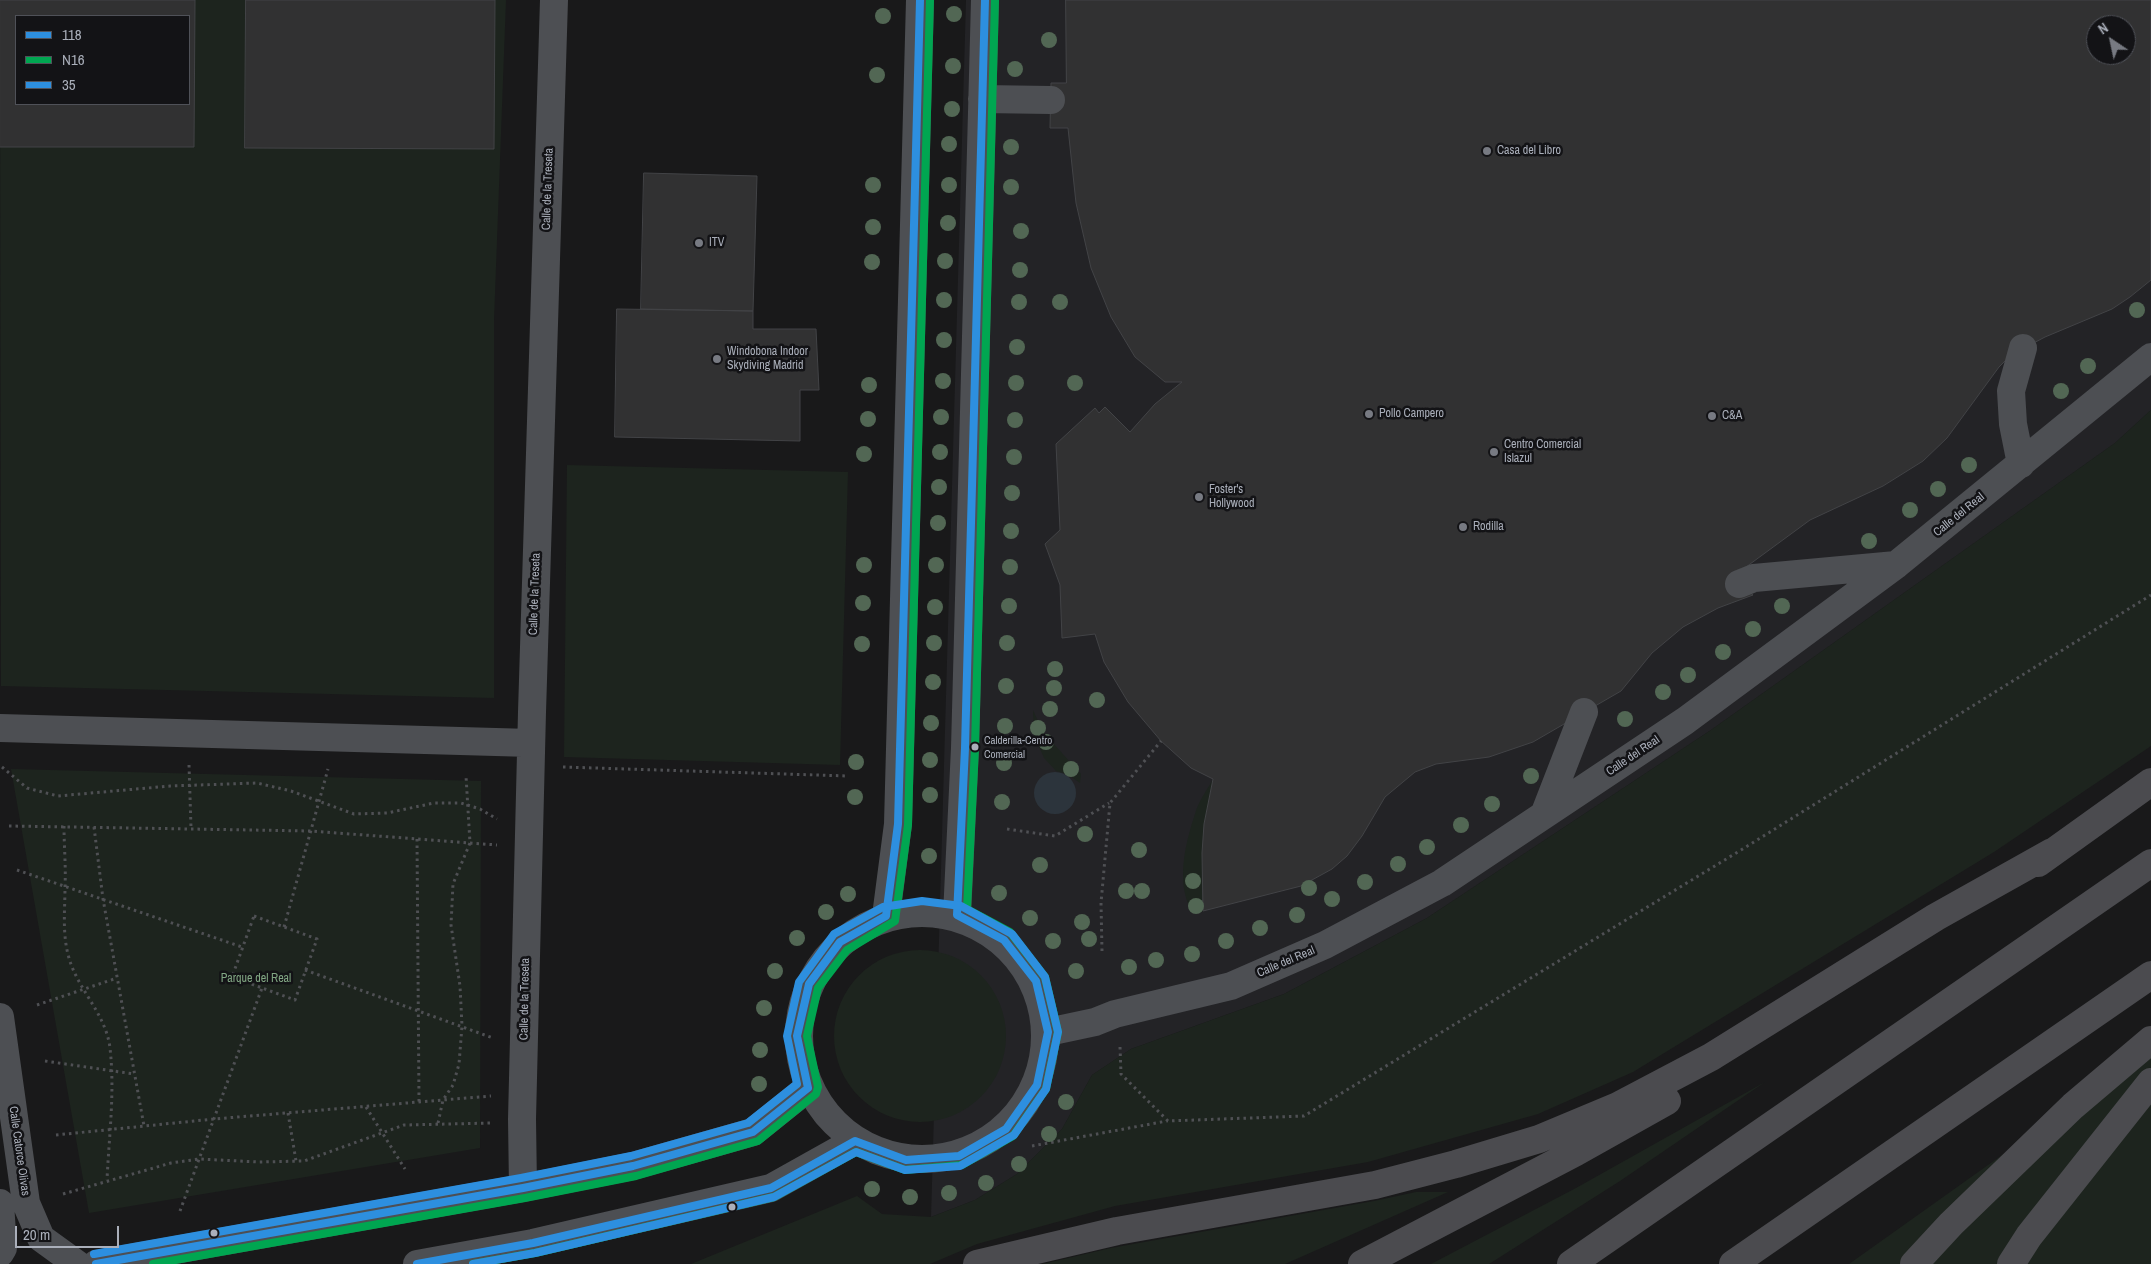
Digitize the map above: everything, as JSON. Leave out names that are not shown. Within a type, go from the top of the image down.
[{"type":"highway","points":[[1362,1264],[1576,1152],[1752,1052],[1955,926],[2052,852],[2151,782]]},
{"type":"highway","points":[[977,1264],[1117,1231],[1376,1185],[1456,1164],[1539,1139],[1618,1106],[1711,1057],[1936,917],[2052,852]]},
{"type":"highway","points":[[1571,1264],[2151,863]]},
{"type":"highway","points":[[1733,1264],[2151,975]]},
{"type":"highway","points":[[1914,1264],[1951,1224],[2073,1106],[2151,1040]]},
{"type":"highway","points":[[2011,1264],[2030,1236],[2151,1082]]},
{"type":"street","name":"Calle de la Treseta","points":[[523,1188],[531,743],[554,0]]},
{"type":"street","points":[[886,916],[898,816],[920,0]]},
{"type":"street","points":[[958,916],[965,748],[985,0]]},
{"type":"street","points":[[982,99],[1051,100]]},
{"type":"street","points":[[2021,464],[2014,424],[2011,390],[2023,348]]},
{"type":"street","name":"Calle del Real","points":[[1048,1032],[1095,1022],[1115,1014],[1231,986],[1325,946],[1442,882],[1685,721],[1896,565],[2151,357]]},
{"type":"street","points":[[1740,584],[1754,578],[1896,565]]},
{"type":"street","points":[[1544,815],[1584,712]]},
{"type":"street","points":[[0,728],[531,743]]},
{"type":"street","points":[[922,911],[958,916],[1004,940],[1036,981],[1048,1032],[1038,1085],[1006,1129],[959,1156],[906,1160],[854,1141],[828,1118],[808,1088],[797,1036],[809,984],[840,942],[886,916],[922,911]]},
{"type":"street","name":"Calle Catorce Olivas","points":[[0,1017],[26,1203],[41,1238],[77,1264]]},
{"type":"street","points":[[96,1264],[523,1188],[633,1166],[753,1132],[808,1088]]},
{"type":"street","points":[[418,1264],[533,1243],[771,1188],[854,1141]]},
{"type":"street","points":[[0,1202],[2,1248],[0,1253]]},
{"type":"path","points":[[1032,1146],[1168,1121],[1304,1116],[1741,850],[2151,595]]},
{"type":"path","points":[[1007,829],[1055,836],[1110,803],[1161,741]]},
{"type":"path","points":[[190,762],[190,828]]},
{"type":"path","points":[[2,766],[27,788],[58,796],[257,783],[291,791],[354,814],[387,813],[434,803],[461,803],[480,809],[502,822]]},
{"type":"path","points":[[562,767],[848,776]]},
{"type":"path","points":[[284,927],[328,769]]},
{"type":"path","points":[[438,1124],[443,1100],[453,1085],[459,1064],[462,1026],[460,986],[451,925],[453,884],[470,843],[466,776]]},
{"type":"path","points":[[1102,951],[1101,903],[1110,803]]},
{"type":"path","points":[[9,826],[311,831],[501,846]]},
{"type":"path","points":[[64,826],[65,886],[63,926],[69,959],[99,1014],[110,1046],[112,1115],[109,1130],[107,1180]]},
{"type":"path","points":[[94,827],[103,900],[144,1126]]},
{"type":"path","points":[[417,839],[418,1102]]},
{"type":"path","points":[[17,870],[242,947]]},
{"type":"path","points":[[254,916],[284,927],[317,939],[295,1000],[232,976],[254,916]]},
{"type":"path","points":[[305,970],[497,1039]]},
{"type":"path","points":[[37,1005],[117,978]]},
{"type":"path","points":[[180,1211],[262,988]]},
{"type":"path","points":[[1120,1046],[1120,1074],[1168,1121]]},
{"type":"path","points":[[45,1061],[134,1074]]},
{"type":"path","points":[[56,1135],[214,1119],[499,1095]]},
{"type":"path","points":[[366,1107],[405,1169]]},
{"type":"path","points":[[288,1113],[296,1161]]},
{"type":"path","points":[[63,1194],[171,1163],[199,1159],[259,1162],[304,1161],[404,1125],[500,1123]]},
{"type":"shaded area","name":"Centro Comercial Islazul","points":[[966,0],[2151,0],[2151,410],[2115,443],[1711,730],[1427,918],[1284,994],[1131,1049],[1092,1075],[1062,1129],[1017,1174],[975,1200],[931,1217]]},
{"type":"shaded area","points":[[1055,772],[1070,778],[1076,793],[1070,808],[1055,814],[1040,808],[1034,793],[1040,778]]},
{"type":"green space","points":[[0,0],[506,0],[494,320],[494,698],[1,686]]},
{"type":"green space","points":[[2151,410],[2151,746],[1994,852],[1633,1072],[1538,1114],[1368,1162],[1115,1206],[977,1244],[930,1264],[691,1264],[857,1196],[882,1214],[931,1217],[975,1200],[1017,1174],[1062,1129],[1092,1075],[1131,1049],[1284,994],[1427,918],[1711,730],[2115,443]]},
{"type":"green space","points":[[567,465],[848,472],[840,765],[564,757]]},
{"type":"green space","points":[[1033,710],[1043,732],[1081,774],[1080,783],[1067,774],[1056,771],[1044,758],[1034,735]]},
{"type":"green space","name":"Parque del Real","points":[[11,769],[481,781],[480,1148],[89,1213]]},
{"type":"green space","points":[[1213,779],[1204,845],[1203,911],[1193,913],[1184,890],[1185,851],[1196,810]]},
{"type":"green space","points":[[912,950],[928,950],[961,960],[981,975],[996,995],[1004,1019],[1006,1036],[1004,1053],[996,1077],[981,1097],[961,1112],[945,1118],[928,1122],[912,1122],[879,1112],[854,1091],[844,1077],[838,1061],[834,1044],[834,1028],[844,995],[865,970],[879,960],[895,954]]},
{"type":"green space","points":[[2151,1049],[2151,1264],[1849,1264]]},
{"type":"green space","points":[[1765,1082],[1620,1181],[1489,1264],[1431,1264],[1576,1188]]},
{"type":"green space","points":[[1416,1192],[1448,1192],[1285,1264],[1043,1264],[1111,1248]]},
{"type":"building","points":[[0,0],[195,0],[194,147],[0,147]]},
{"type":"building","points":[[246,0],[495,0],[494,149],[245,148]]},
{"type":"building","name":"Centro Comercial Islazul","points":[[1066,0],[2151,0],[2151,280],[2112,309],[2045,337],[2011,355],[1999,367],[1947,438],[1923,461],[1883,486],[1810,520],[1731,578],[1753,595],[1718,608],[1683,627],[1652,653],[1621,691],[1533,742],[1489,757],[1436,764],[1415,772],[1385,797],[1362,836],[1347,856],[1332,869],[1301,886],[1203,911],[1202,853],[1204,824],[1213,779],[1191,768],[1161,741],[1128,702],[1104,662],[1095,634],[1062,638],[1060,585],[1045,544],[1060,530],[1056,444],[1095,408],[1099,413],[1105,407],[1130,432],[1155,404],[1182,382],[1165,382],[1135,357],[1111,317],[1091,268],[1076,203],[1068,128],[1050,128],[1051,83],[1066,83]]},
{"type":"building","name":"ITV","points":[[644,173],[757,176],[753,311],[641,309]]},
{"type":"building","name":"Windobona Indoor Skydiving Madrid","points":[[617,309],[753,311],[753,329],[816,329],[819,390],[800,390],[800,441],[615,437]]},
{"type":"transit line","name":"118","points":[[96,1264],[523,1188],[633,1166],[753,1132],[808,1088],[797,1036],[809,984],[840,942],[886,916],[898,824],[920,0]]},
{"type":"transit line","name":"N16","points":[[153,1264],[525,1198],[636,1176],[758,1141],[816,1094],[818,1087],[807,1036],[818,988],[847,950],[895,921],[908,825],[930,0]]},
{"type":"transit line","name":"118","points":[[417,1264],[533,1243],[771,1188],[855,1141],[906,1160],[959,1156],[1006,1129],[1037,1085],[1048,1032],[1036,981],[1004,940],[957,915],[965,748],[985,0]]},
{"type":"transit line","name":"N16","points":[[473,1264],[535,1253],[774,1197],[856,1152],[905,1170],[962,1165],[1013,1136],[1046,1089],[1058,1032],[1045,977],[1010,932],[967,909],[975,748],[995,0]]},
{"type":"transit line","name":"35","points":[[94,1254],[521,1178],[631,1156],[748,1123],[797,1084],[787,1036],[799,982],[834,934],[883,907],[922,901],[961,906],[1012,934],[1045,977],[1058,1032],[1046,1089],[1014,1135],[960,1166],[905,1170],[856,1152],[774,1197],[535,1253],[473,1264]]},
{"type":"place","name":"Casa del Libro","points":[[1487,151]]},
{"type":"place","name":"ITV","points":[[699,243]]},
{"type":"place","name":"Windobona Indoor Skydiving Madrid","points":[[717,359]]},
{"type":"place","name":"Pollo Campero","points":[[1369,414]]},
{"type":"place","name":"C&A","points":[[1712,416]]},
{"type":"place","name":"Centro Comercial Islazul","points":[[1494,452]]},
{"type":"place","name":"Foster's Hollywood","points":[[1199,497]]},
{"type":"place","name":"Rodilla","points":[[1463,527]]},
{"type":"place","name":"Calderilla-Centro Comercial","points":[[975,747]]}]
